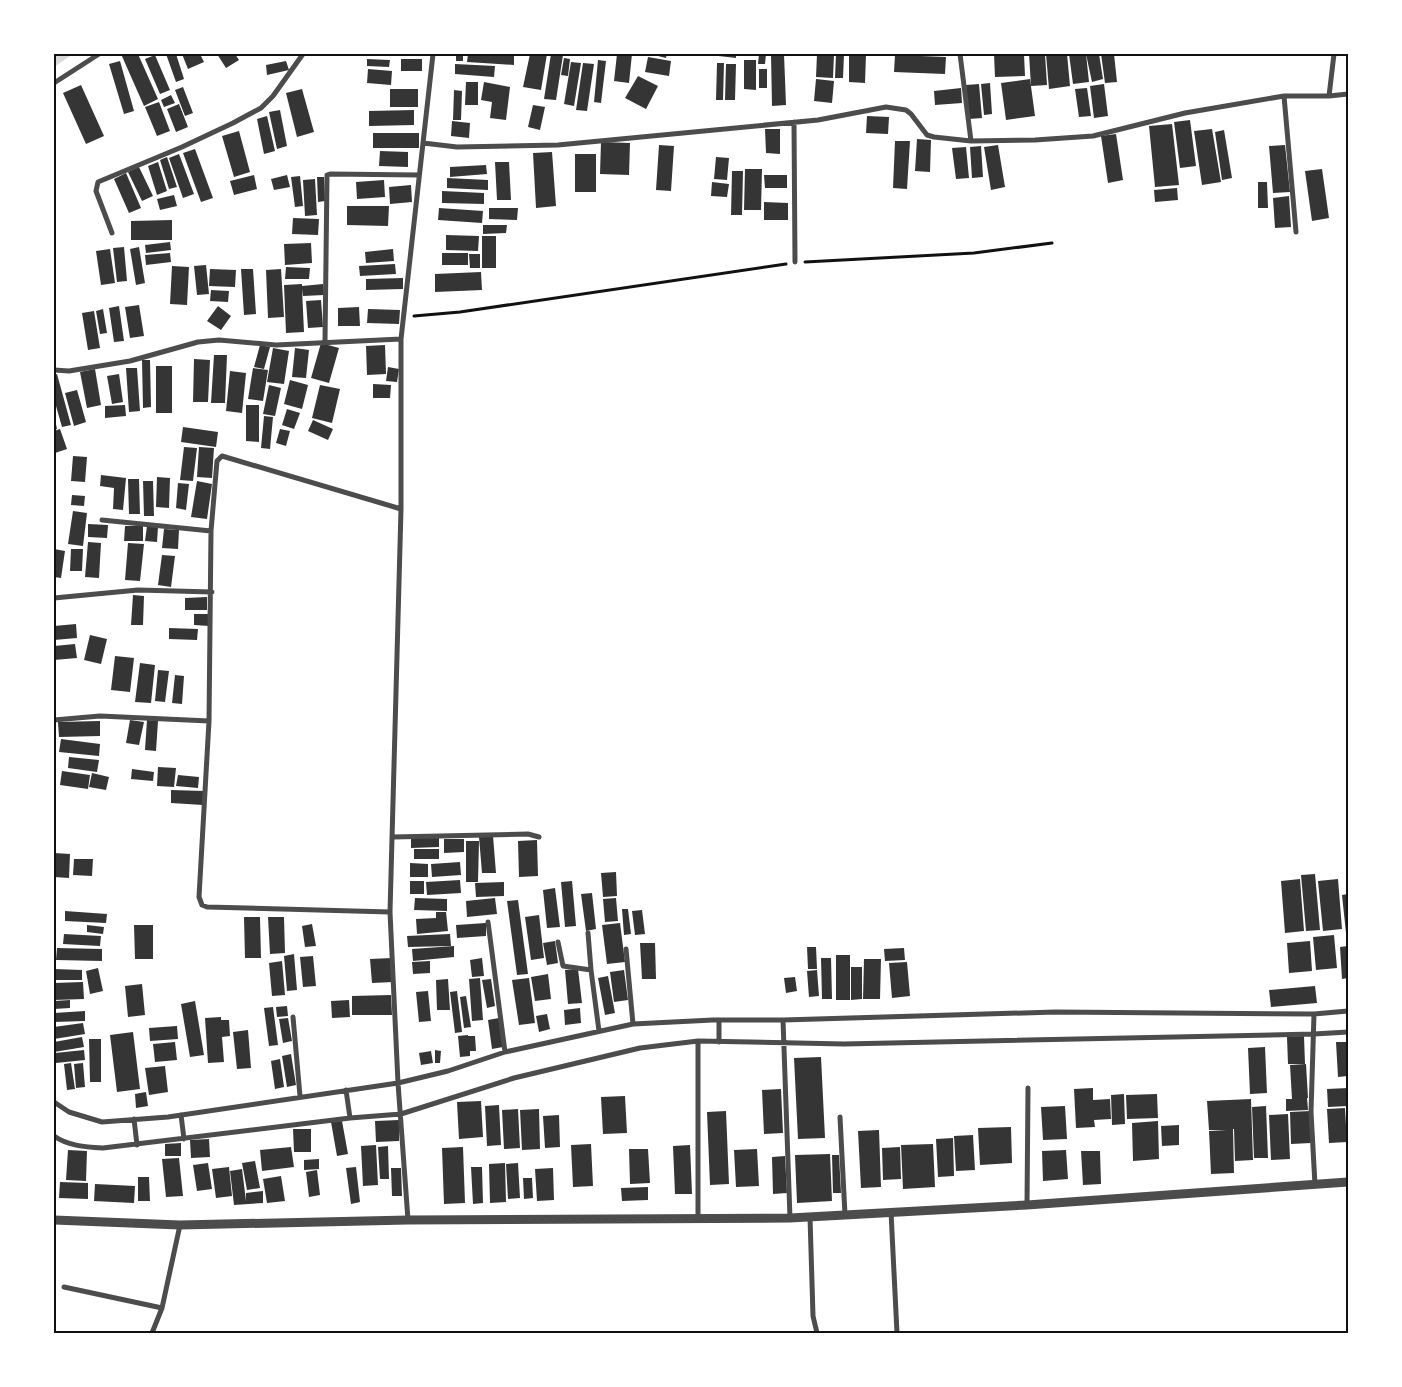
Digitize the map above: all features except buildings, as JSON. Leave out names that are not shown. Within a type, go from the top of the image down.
[{"type":"street","points":[[54,83],[99,54]]},
{"type":"street","points":[[112,233],[96,191],[98,182],[216,131],[261,108],[273,96],[303,54]]},
{"type":"street","points":[[408,1220],[398,1093],[390,912],[401,509],[401,339],[433,54]]},
{"type":"street","points":[[960,54],[971,141]]},
{"type":"street","points":[[1329,96],[1334,54]]},
{"type":"street","points":[[422,143],[457,147],[558,146],[818,120],[886,107],[906,110],[927,135],[953,140],[971,141],[1093,136],[1185,113],[1284,96],[1348,94]]},
{"type":"street","points":[[1284,96],[1296,232]]},
{"type":"street","points":[[794,122],[795,262]]},
{"type":"street","points":[[325,342],[327,175],[419,175]]},
{"type":"street","points":[[54,370],[69,371],[130,361],[198,342],[219,340],[276,345],[401,339]]},
{"type":"street","points":[[390,912],[207,907],[202,905],[199,897],[209,721],[212,531],[217,461],[222,456],[401,509]]},
{"type":"street","points":[[102,520],[212,531]]},
{"type":"street","points":[[54,598],[138,590],[212,592]]},
{"type":"street","points":[[54,720],[100,716],[209,721]]},
{"type":"street","points":[[393,837],[528,834],[539,837]]},
{"type":"street","points":[[488,922],[505,1052]]},
{"type":"street","points":[[588,933],[599,1031]]},
{"type":"street","points":[[558,942],[563,966],[591,970]]},
{"type":"street","points":[[626,949],[633,1024]]},
{"type":"street","points":[[54,1102],[69,1112],[102,1122],[182,1117],[300,1096],[398,1083],[448,1071],[505,1052],[633,1024],[783,1023],[1055,1012],[1314,1016],[1348,1011]]},
{"type":"street","points":[[1314,1016],[1312,1112],[1315,1185]]},
{"type":"street","points":[[293,1017],[300,1096]]},
{"type":"street","points":[[719,1022],[719,1039]]},
{"type":"street","points":[[783,1023],[790,1218]]},
{"type":"street","points":[[54,1136],[81,1146],[103,1148],[137,1145],[349,1115],[401,1114],[514,1078],[640,1048],[719,1039],[844,1044],[1348,1032]]},
{"type":"street","points":[[698,1041],[698,1219]]},
{"type":"street","points":[[1028,1088],[1028,1205]]},
{"type":"street","points":[[346,1090],[349,1115]]},
{"type":"street","points":[[840,1116],[845,1215]]},
{"type":"street","points":[[182,1117],[183,1137]]},
{"type":"street","points":[[134,1119],[137,1145]]},
{"type":"street","points":[[54,1220],[180,1225],[408,1220],[790,1218],[1028,1205],[1348,1182]]},
{"type":"street","points":[[891,1212],[897,1333]]},
{"type":"street","points":[[810,1217],[813,1316],[817,1333]]},
{"type":"street","points":[[152,1333],[162,1308],[180,1225]]},
{"type":"street","points":[[64,1287],[162,1308]]},
{"type":"path","points":[[403,317],[460,312],[795,262],[974,253],[1052,243]]},
{"type":"shaded area","points":[[54,54],[73,54],[54,67]]}]
